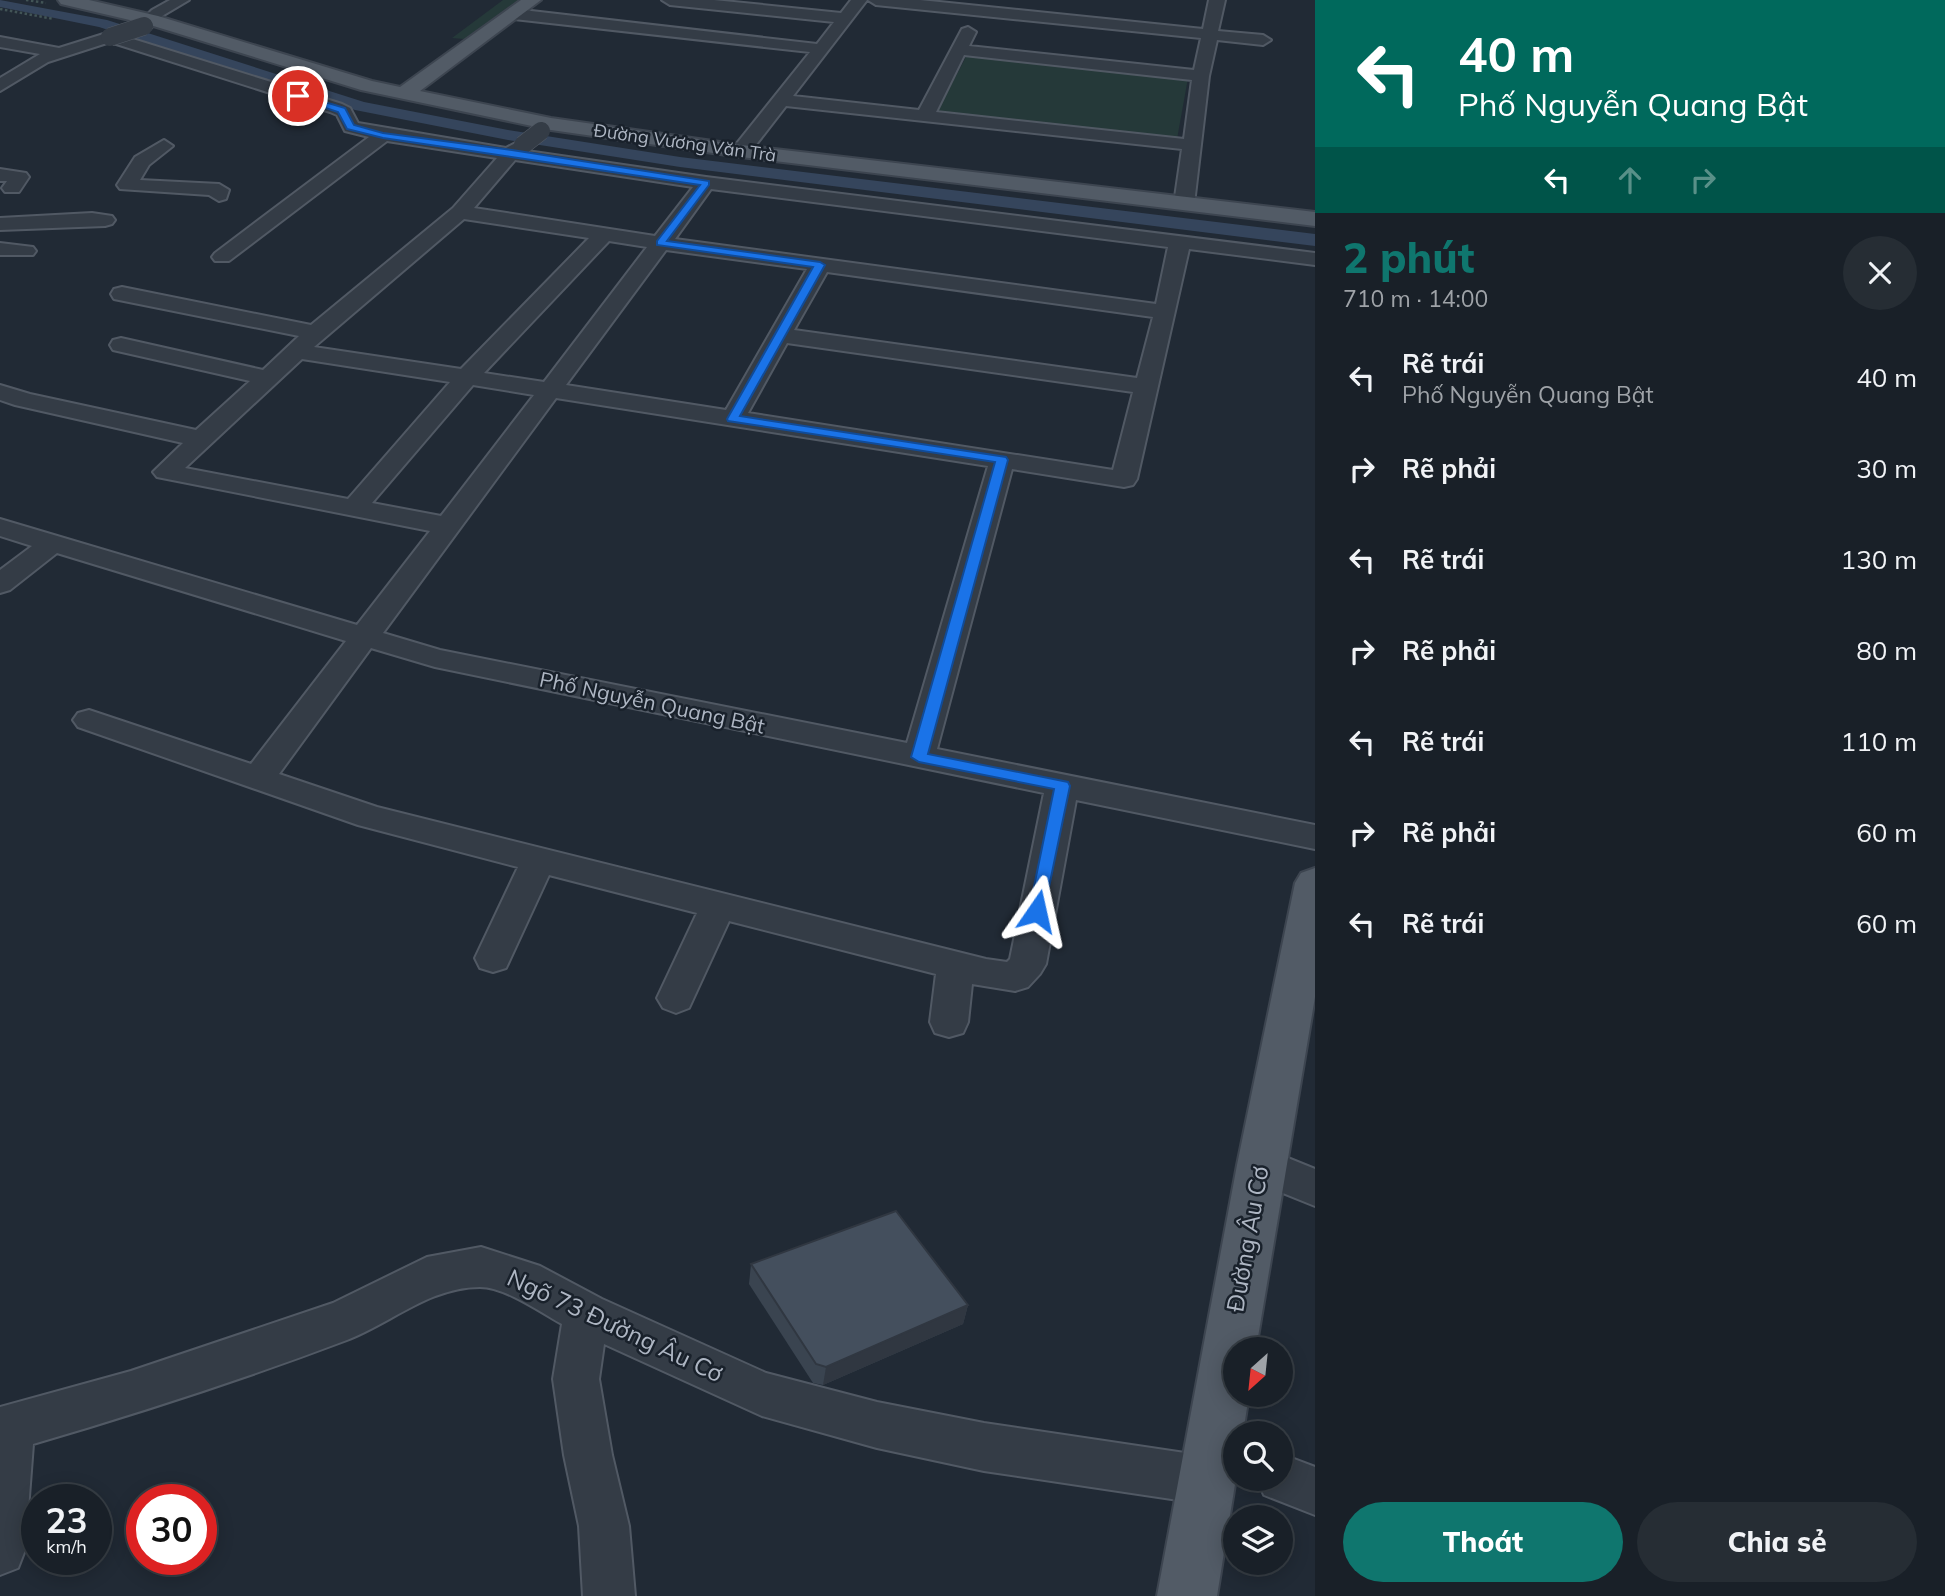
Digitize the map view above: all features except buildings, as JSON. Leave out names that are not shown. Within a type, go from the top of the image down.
[{"type":"main road","name":"Đường Vương Văn Trà","points":[[67,0],[403,94],[532,138],[741,151],[1315,219]]},
{"type":"main road","points":[[403,94],[532,0]]},
{"type":"main road","points":[[446,43],[470,46]]},
{"type":"main road","points":[[368,86],[388,73]]},
{"type":"main road","name":"Đường Âu Cơ","points":[[1186,1596],[1217,1464],[1261,1165],[1315,883]]},
{"type":"street","points":[[0,85],[27,66],[148,23],[157,13],[181,0]]},
{"type":"street","points":[[670,0],[843,19]]},
{"type":"street","points":[[741,151],[859,0]]},
{"type":"street","points":[[876,0],[1264,40]]},
{"type":"street","points":[[1184,204],[1201,76],[1217,0]]},
{"type":"street","points":[[925,116],[979,11]]},
{"type":"street","points":[[514,14],[822,49]]},
{"type":"street","points":[[110,37],[336,108],[344,112],[351,127],[383,135],[532,138],[706,183],[1315,259]]},
{"type":"street","points":[[0,42],[59,53]]},
{"type":"street","points":[[959,50],[1201,76]]},
{"type":"street","points":[[783,100],[1192,145]]},
{"type":"street","points":[[222,257],[383,135]]},
{"type":"street","points":[[448,526],[356,506],[166,472],[316,333],[460,212],[532,138]]},
{"type":"street","points":[[164,146],[142,161],[127,185],[219,190],[219,195]]},
{"type":"street","points":[[258,778],[706,183]]},
{"type":"street","points":[[460,212],[661,243],[1165,312]]},
{"type":"street","points":[[0,224],[41,224],[87,218],[105,220]]},
{"type":"street","points":[[356,506],[467,377],[604,234]]},
{"type":"street","points":[[297,351],[1124,479],[1180,241]]},
{"type":"street","points":[[0,249],[26,251]]},
{"type":"street","points":[[733,419],[820,265]]},
{"type":"street","points":[[122,294],[316,333]]},
{"type":"street","points":[[779,335],[1147,387]]},
{"type":"street","points":[[121,345],[268,377]]},
{"type":"street","points":[[0,392],[24,400],[201,439]]},
{"type":"street","points":[[919,757],[1002,460]]},
{"type":"street","name":"Phố Nguyễn Quang Bật","points":[[0,527],[435,659],[1315,837]]},
{"type":"street","points":[[0,584],[53,543]]},
{"type":"street","points":[[89,720],[370,817],[956,965],[1014,977],[1027,964],[1062,786]]},
{"type":"street","points":[[493,958],[538,860]]},
{"type":"street","points":[[676,998],[718,905]]},
{"type":"street","points":[[949,1022],[956,965]]},
{"type":"street","points":[[1261,1165],[1315,1188]]},
{"type":"street","name":"Ngõ 73 Đường Âu Cơ","points":[[5,1429],[131,1393],[345,1320],[427,1277],[481,1267],[524,1280],[586,1314],[762,1394],[800,1405],[877,1425],[984,1447],[1217,1464]]},
{"type":"street","points":[[586,1314],[576,1379],[588,1455],[604,1526],[609,1596]]},
{"type":"street","points":[[0,1550],[5,1429]]},
{"type":"street","points":[[1293,1483],[1315,1491]]},
{"type":"green space","points":[[503,0],[518,0],[464,39],[452,38]]},
{"type":"green space","points":[[967,55],[1188,78],[1177,139],[936,114]]},
{"type":"waterway","points":[[0,3],[102,23],[361,106],[508,135],[680,162],[1315,240]]},
{"type":"route","points":[[298,96],[342,110],[351,127],[383,135],[512,152],[706,183],[661,243],[820,265],[733,419],[1002,460],[919,757],[1062,786],[1037,911]]}]
